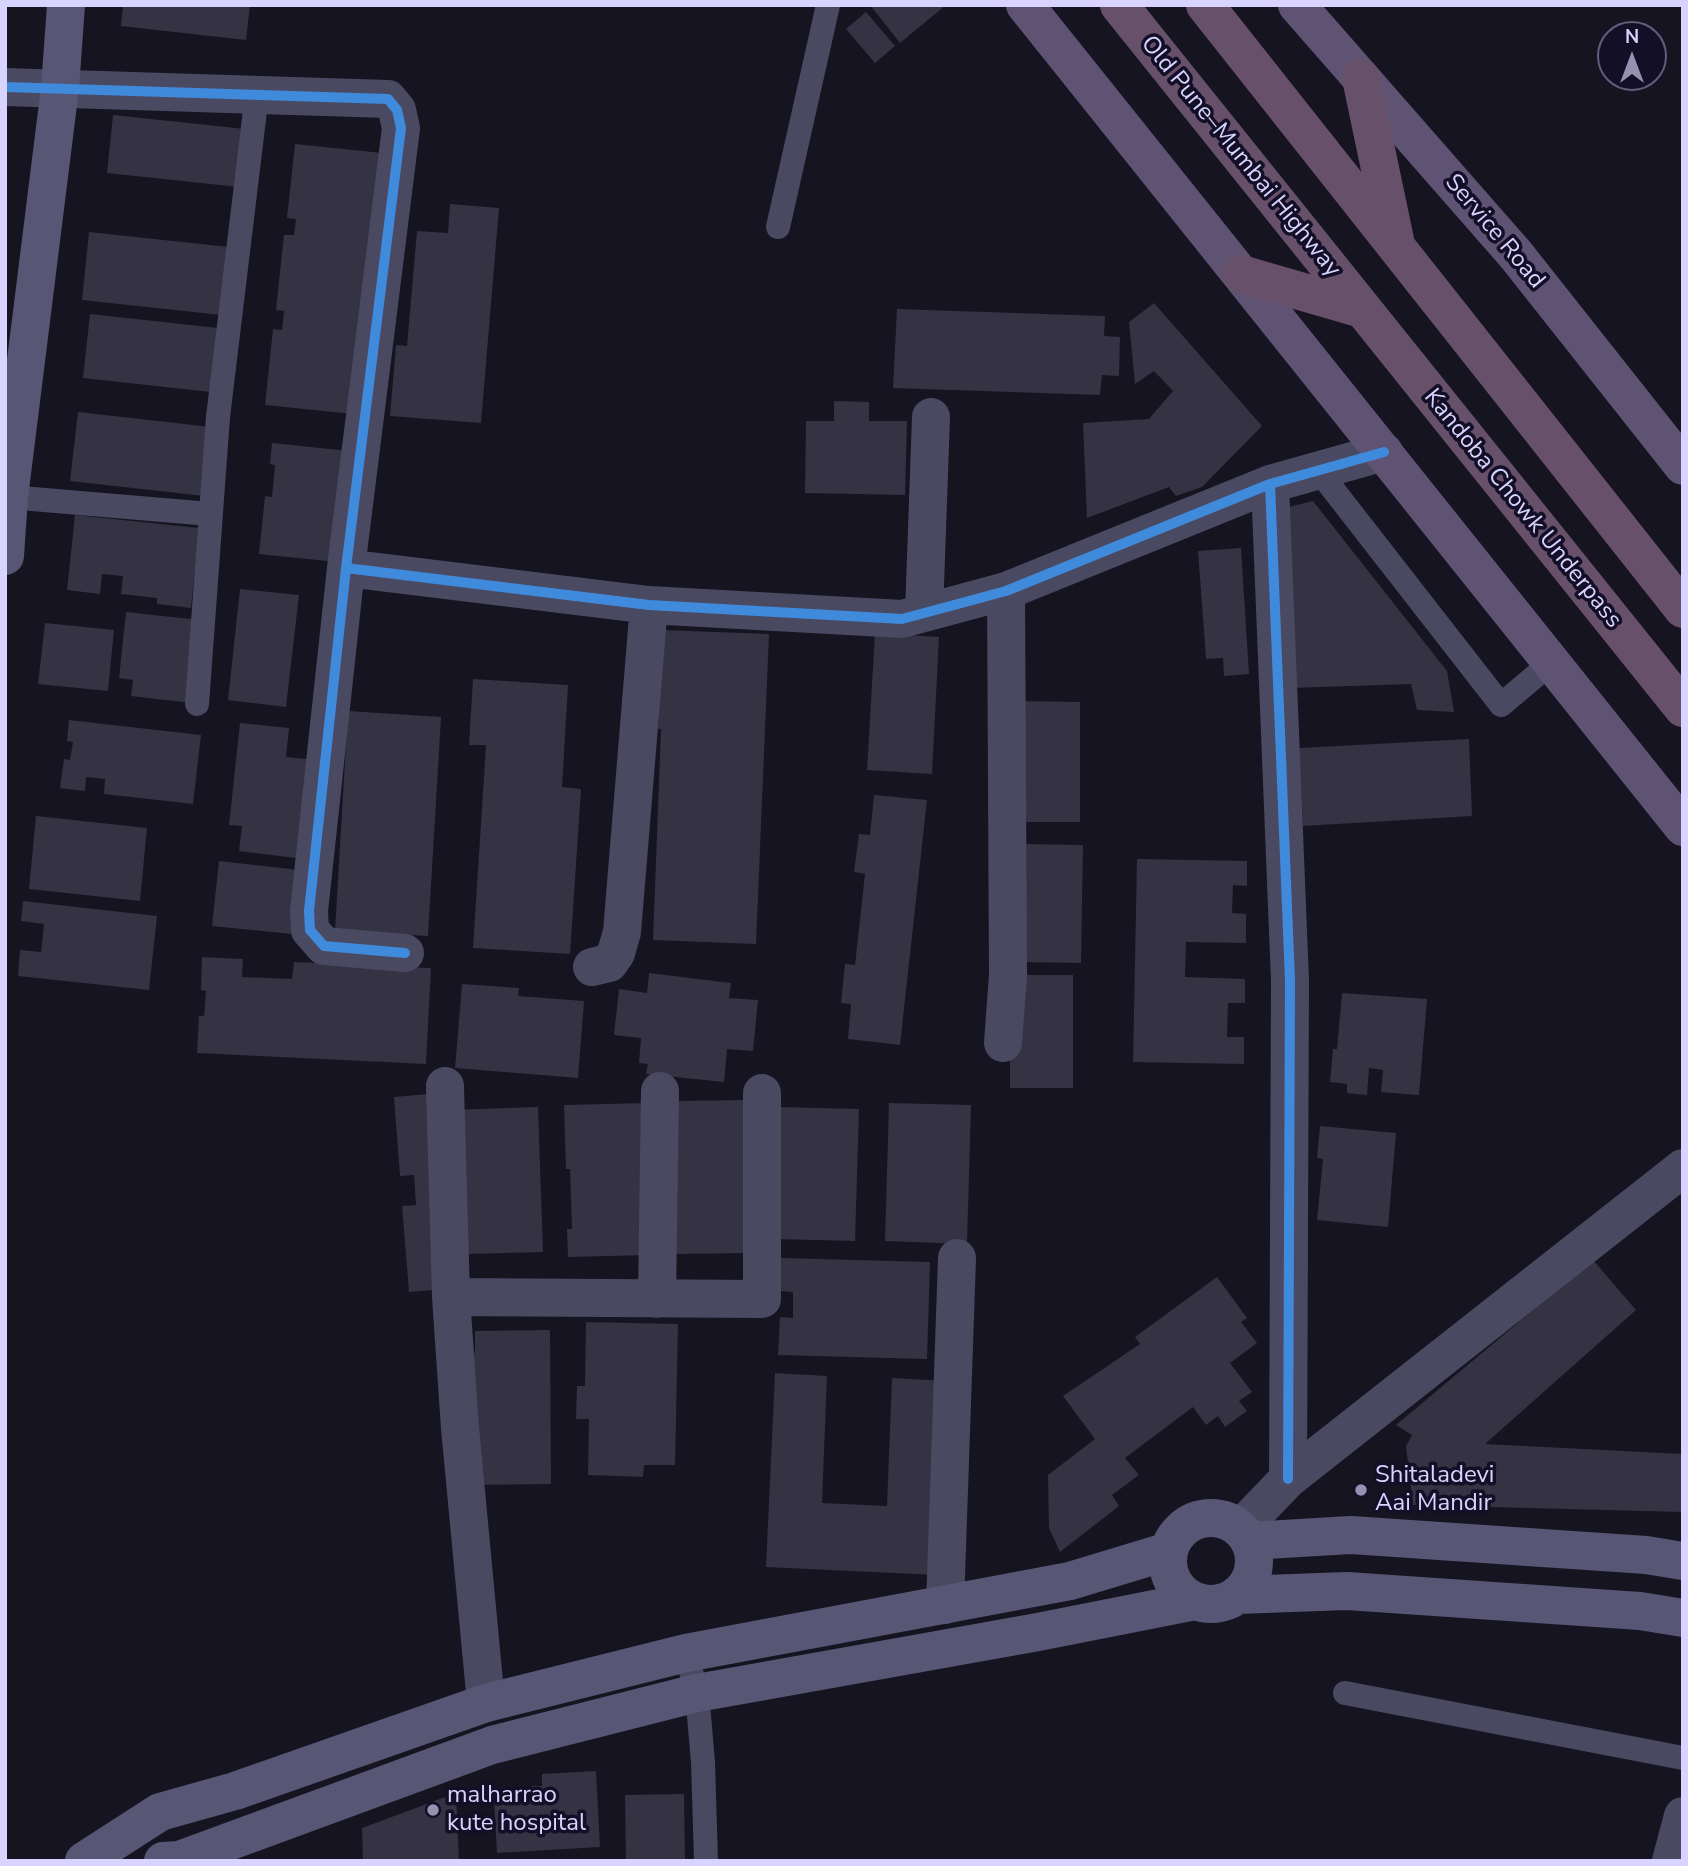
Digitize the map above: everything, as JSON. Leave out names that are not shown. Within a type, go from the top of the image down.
[{"type":"highway","name":"Old Pune–Mumbai Highway","points":[[1119,5],[1362,309]]},
{"type":"highway","points":[[1205,5],[1683,610]]},
{"type":"highway","points":[[1361,78],[1397,248]]},
{"type":"highway","points":[[1241,274],[1362,309]]},
{"type":"highway","name":"Kandoba Chowk Underpass","points":[[1362,309],[1683,708]]},
{"type":"main road","points":[[5,556],[7,497],[60,88],[66,5]]},
{"type":"main road","points":[[1025,5],[1683,827]]},
{"type":"main road","name":"Service Road","points":[[1297,5],[1516,255],[1683,466]]},
{"type":"main road","points":[[1195,1601],[1182,1592],[1172,1580],[1168,1566],[1174,1537],[1185,1526],[1198,1520],[1220,1519],[1245,1535],[1350,1535],[1633,1554],[1683,1561]]},
{"type":"main road","points":[[163,1861],[178,1860],[492,1745],[697,1693],[1195,1601],[1224,1602],[1237,1595],[1247,1584],[1253,1570],[1254,1555],[1245,1535]]},
{"type":"main road","points":[[85,1861],[160,1812],[235,1791],[486,1703],[686,1653],[1070,1581],[1169,1551]]},
{"type":"main road","points":[[1237,1595],[1347,1591],[1640,1611],[1683,1618]]},
{"type":"street","points":[[5,87],[388,99],[397,110],[401,128],[346,568],[309,911],[310,930],[324,946],[405,953]]},
{"type":"street","points":[[924,613],[931,417]]},
{"type":"street","points":[[346,568],[649,605],[902,618],[1006,592],[1270,484],[1384,452]]},
{"type":"street","points":[[1270,484],[1290,981],[1288,1479]]},
{"type":"street","points":[[1003,1043],[1008,975],[1006,592]]},
{"type":"street","points":[[592,967],[609,964],[616,953],[622,932],[649,605]]},
{"type":"street","points":[[444,1086],[460,1429],[486,1703]]},
{"type":"street","points":[[657,1298],[660,1091]]},
{"type":"street","points":[[452,1297],[762,1299],[762,1093]]},
{"type":"street","points":[[1245,1535],[1288,1479],[1683,1168]]},
{"type":"street","points":[[945,1605],[957,1258]]},
{"type":"street","points":[[1671,1861],[1683,1816]]},
{"type":"lane","points":[[778,227],[828,5]]},
{"type":"lane","points":[[197,704],[218,417],[257,94]]},
{"type":"lane","points":[[1318,470],[1501,705],[1552,662]]},
{"type":"lane","points":[[7,497],[210,514]]},
{"type":"lane","points":[[686,1653],[697,1693],[703,1762],[706,1861]]},
{"type":"lane","points":[[1345,1693],[1683,1758]]},
{"type":"building","points":[[123,5],[250,5],[246,40],[121,26]]},
{"type":"building","points":[[870,5],[946,5],[900,43]]},
{"type":"building","points":[[866,12],[895,46],[875,63],[846,29]]},
{"type":"building","points":[[113,115],[245,129],[239,187],[107,173]]},
{"type":"building","points":[[295,144],[382,153],[353,414],[265,405],[273,329],[282,330],[284,311],[276,310],[284,235],[294,235],[296,219],[287,218]]},
{"type":"building","points":[[450,204],[499,208],[481,423],[390,416],[396,345],[407,346],[417,231],[448,233]]},
{"type":"building","points":[[89,232],[229,247],[221,315],[82,300]]},
{"type":"building","points":[[1154,303],[1262,426],[1202,487],[1176,496],[1169,487],[1087,518],[1083,423],[1149,419],[1173,391],[1154,371],[1135,384],[1129,322]]},
{"type":"building","points":[[897,309],[1105,316],[1104,336],[1120,337],[1119,376],[1102,375],[1100,395],[893,388]]},
{"type":"building","points":[[90,314],[218,328],[211,392],[83,378]]},
{"type":"building","points":[[834,401],[869,402],[869,421],[907,421],[905,495],[805,493],[806,421],[834,421]]},
{"type":"building","points":[[78,412],[211,427],[204,496],[70,481]]},
{"type":"building","points":[[272,443],[349,451],[337,562],[259,554],[265,496],[272,497],[275,465],[270,464]]},
{"type":"building","points":[[1313,501],[1447,671],[1454,712],[1417,710],[1411,684],[1291,688],[1289,507]]},
{"type":"building","points":[[75,515],[199,528],[191,608],[157,604],[157,598],[121,594],[123,576],[102,574],[100,594],[67,590]]},
{"type":"building","points":[[1241,548],[1249,674],[1224,676],[1223,658],[1206,659],[1198,551]]},
{"type":"building","points":[[240,589],[299,595],[286,707],[228,700]]},
{"type":"building","points":[[126,612],[200,620],[191,703],[131,696],[133,680],[119,678]]},
{"type":"building","points":[[45,623],[114,630],[108,691],[38,684]]},
{"type":"building","points":[[662,630],[769,634],[756,944],[653,940]]},
{"type":"building","points":[[875,633],[939,637],[932,774],[867,770]]},
{"type":"building","points":[[473,679],[568,685],[562,787],[581,789],[570,954],[473,948],[486,745],[469,745]]},
{"type":"building","points":[[1018,701],[1080,702],[1080,822],[1017,822]]},
{"type":"building","points":[[348,711],[441,717],[428,936],[335,931]]},
{"type":"building","points":[[69,720],[201,735],[193,804],[104,794],[105,779],[86,777],[85,791],[60,788],[64,759],[70,760],[73,742],[67,741]]},
{"type":"building","points":[[240,723],[289,728],[286,757],[316,760],[304,859],[239,851],[242,826],[229,825]]},
{"type":"building","points":[[1469,739],[1472,816],[1303,826],[1299,748]]},
{"type":"building","points":[[874,795],[927,800],[900,1045],[848,1039],[851,1004],[841,1003],[845,964],[855,965],[865,874],[854,872],[859,834],[870,835]]},
{"type":"building","points":[[36,816],[147,828],[140,901],[29,889]]},
{"type":"building","points":[[1019,844],[1083,845],[1081,963],[1017,962]]},
{"type":"building","points":[[1137,859],[1247,861],[1247,886],[1233,885],[1232,913],[1246,914],[1246,943],[1186,942],[1185,977],[1245,979],[1245,1003],[1228,1003],[1227,1037],[1244,1037],[1244,1064],[1133,1062]]},
{"type":"building","points":[[219,861],[299,870],[292,934],[212,926]]},
{"type":"building","points":[[23,901],[157,916],[149,990],[18,976],[20,950],[41,952],[44,924],[21,921]]},
{"type":"building","points":[[202,957],[243,959],[242,977],[292,979],[294,962],[431,968],[426,1064],[197,1053],[199,1016],[204,1016],[206,991],[201,990]]},
{"type":"building","points":[[649,973],[731,983],[729,998],[758,1000],[753,1051],[727,1049],[724,1082],[646,1074],[648,1064],[639,1063],[641,1038],[614,1035],[619,989],[647,993]]},
{"type":"building","points":[[1010,975],[1073,975],[1073,1088],[1010,1088]]},
{"type":"building","points":[[462,984],[519,988],[518,996],[584,1001],[578,1078],[455,1068]]},
{"type":"building","points":[[1342,993],[1427,999],[1419,1095],[1381,1092],[1383,1070],[1369,1068],[1367,1095],[1347,1093],[1347,1084],[1330,1082],[1333,1049],[1337,1049]]},
{"type":"building","points":[[428,1094],[443,1289],[409,1292],[402,1206],[416,1205],[414,1175],[400,1176],[394,1097]]},
{"type":"building","points":[[748,1100],[751,1253],[671,1254],[678,1101]]},
{"type":"building","points":[[646,1103],[649,1255],[568,1257],[567,1229],[572,1229],[570,1169],[566,1169],[564,1105]]},
{"type":"building","points":[[889,1103],[971,1105],[967,1244],[885,1241]]},
{"type":"building","points":[[538,1107],[543,1252],[467,1254],[451,1110]]},
{"type":"building","points":[[779,1107],[859,1109],[855,1241],[775,1239]]},
{"type":"building","points":[[1320,1126],[1396,1133],[1388,1227],[1317,1220],[1323,1159],[1317,1158]]},
{"type":"building","points":[[781,1258],[930,1262],[927,1359],[778,1355],[780,1317],[793,1318],[793,1292],[780,1291]]},
{"type":"building","points":[[1593,1260],[1636,1310],[1485,1444],[1683,1454],[1683,1512],[1413,1505],[1406,1446],[1412,1435],[1396,1425]]},
{"type":"building","points":[[1217,1277],[1247,1318],[1241,1322],[1257,1343],[1230,1363],[1252,1392],[1239,1401],[1247,1411],[1225,1427],[1218,1416],[1206,1425],[1193,1407],[1125,1458],[1139,1475],[1112,1495],[1119,1506],[1060,1552],[1049,1528],[1048,1475],[1095,1439],[1063,1396],[1140,1344],[1135,1337]]},
{"type":"building","points":[[586,1322],[678,1324],[675,1465],[644,1465],[643,1477],[588,1475],[589,1419],[576,1419],[577,1386],[585,1386]]},
{"type":"building","points":[[550,1330],[551,1484],[469,1485],[467,1353],[475,1353],[475,1331]]},
{"type":"building","points":[[775,1373],[827,1376],[822,1503],[887,1506],[892,1378],[946,1381],[937,1575],[766,1567]]},
{"type":"building","points":[[596,1771],[600,1847],[497,1853],[494,1801],[519,1799],[518,1793],[532,1793],[531,1786],[542,1786],[542,1774]]},
{"type":"building","name":"malharrao kute hospital","points":[[456,1793],[459,1861],[363,1861],[362,1828]]},
{"type":"building","points":[[684,1794],[685,1861],[626,1861],[625,1795]]},
{"type":"cycle path","points":[[5,87],[388,99],[397,110],[401,128],[346,568],[309,911],[310,930],[324,946],[405,953]]},
{"type":"cycle path","points":[[346,568],[649,605],[902,619],[1006,591],[1270,484],[1384,452]]},
{"type":"cycle path","points":[[1270,484],[1290,981],[1288,1479]]},
{"type":"place","name":"Shitaladevi Aai Mandir","points":[[1361,1490]]},
{"type":"place","name":"malharrao kute hospital","points":[[433,1810]]}]
